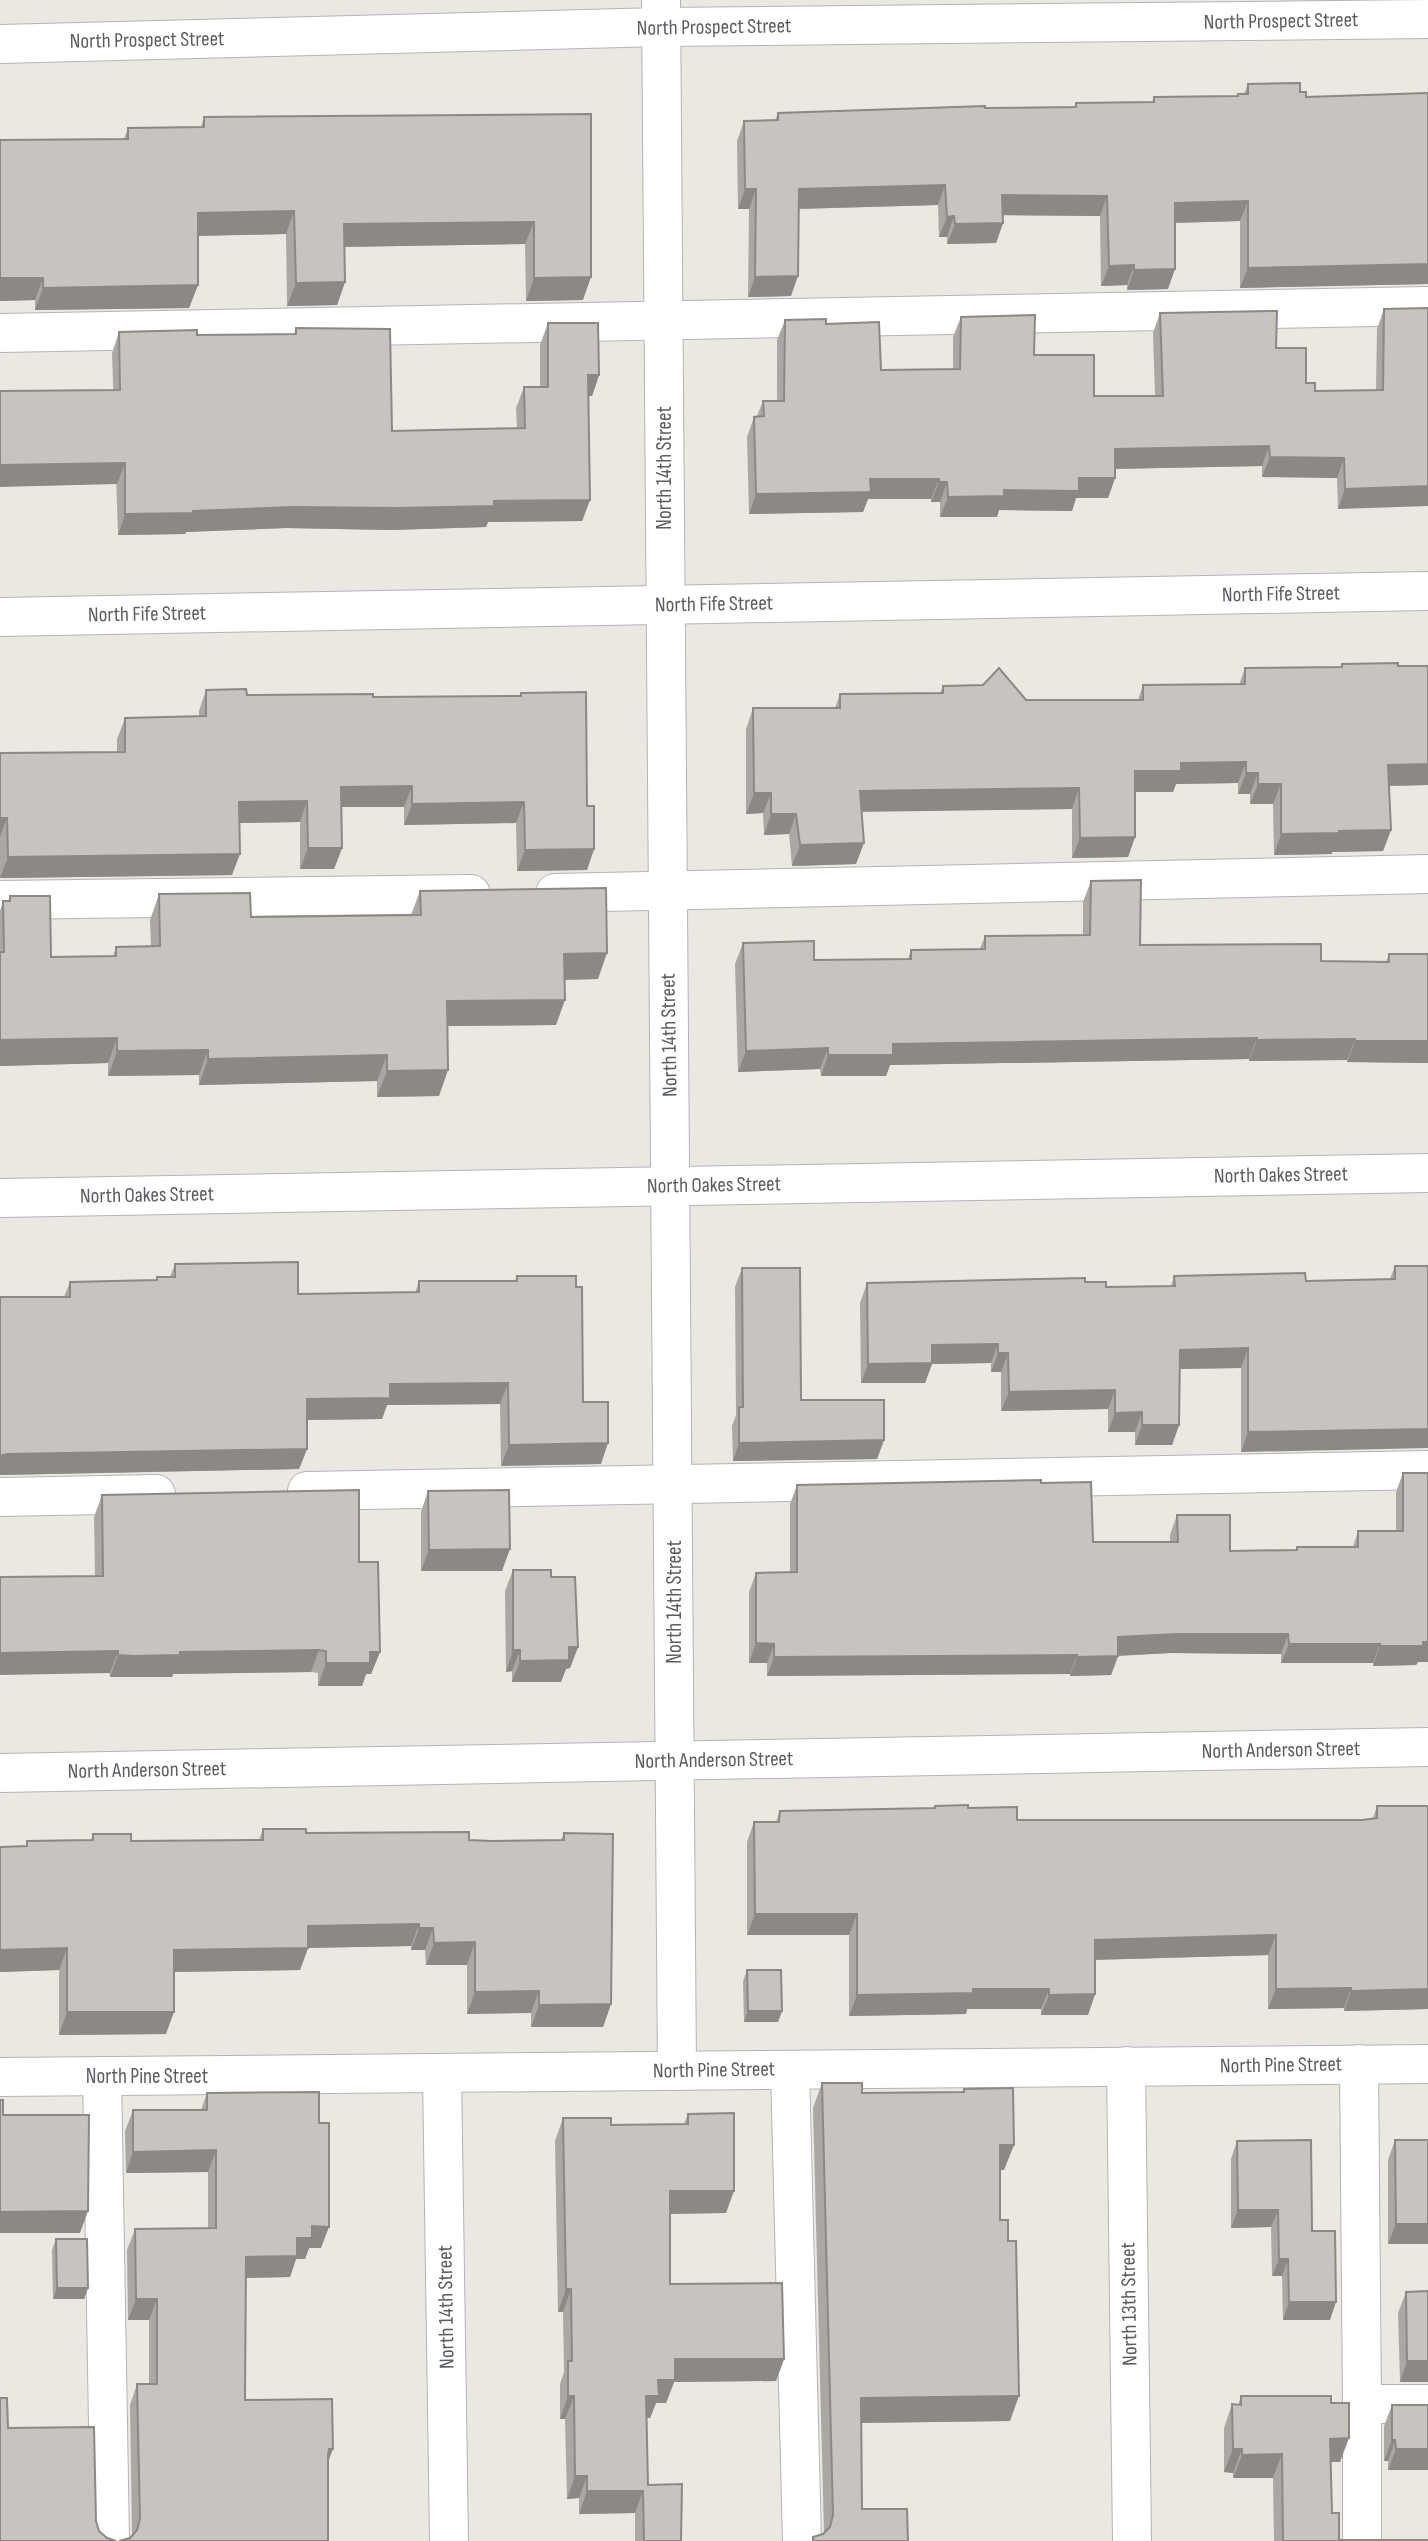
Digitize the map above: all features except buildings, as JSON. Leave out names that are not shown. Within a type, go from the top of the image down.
[{"type":"street","name":"North Prospect Street","points":[[0,44],[661,13],[1428,19]]},
{"type":"street","name":"North 14th Street","points":[[661,13],[677,2071]]},
{"type":"street","points":[[0,333],[1428,306]]},
{"type":"street","name":"North Fife Street","points":[[0,617],[1428,591]]},
{"type":"street","points":[[0,900],[667,891],[1428,874]]},
{"type":"street","name":"North Oakes Street","points":[[0,1198],[1428,1172]]},
{"type":"street","points":[[275,1492],[1428,1470]]},
{"type":"street","points":[[0,1497],[192,1493]]},
{"type":"street","name":"North Anderson Street","points":[[0,1773],[1428,1747]]},
{"type":"street","points":[[1359,2064],[1362,2541]]},
{"type":"street","name":"North Pine Street","points":[[0,2077],[1428,2064]]},
{"type":"street","name":"North 13th Street","points":[[1126,2066],[1132,2541]]},
{"type":"street","points":[[790,2070],[802,2541]]},
{"type":"street","name":"North 14th Street","points":[[442,2073],[449,2541]]},
{"type":"street","points":[[102,2076],[110,2541]]},
{"type":"street","points":[[1362,2404],[1428,2404]]}]
